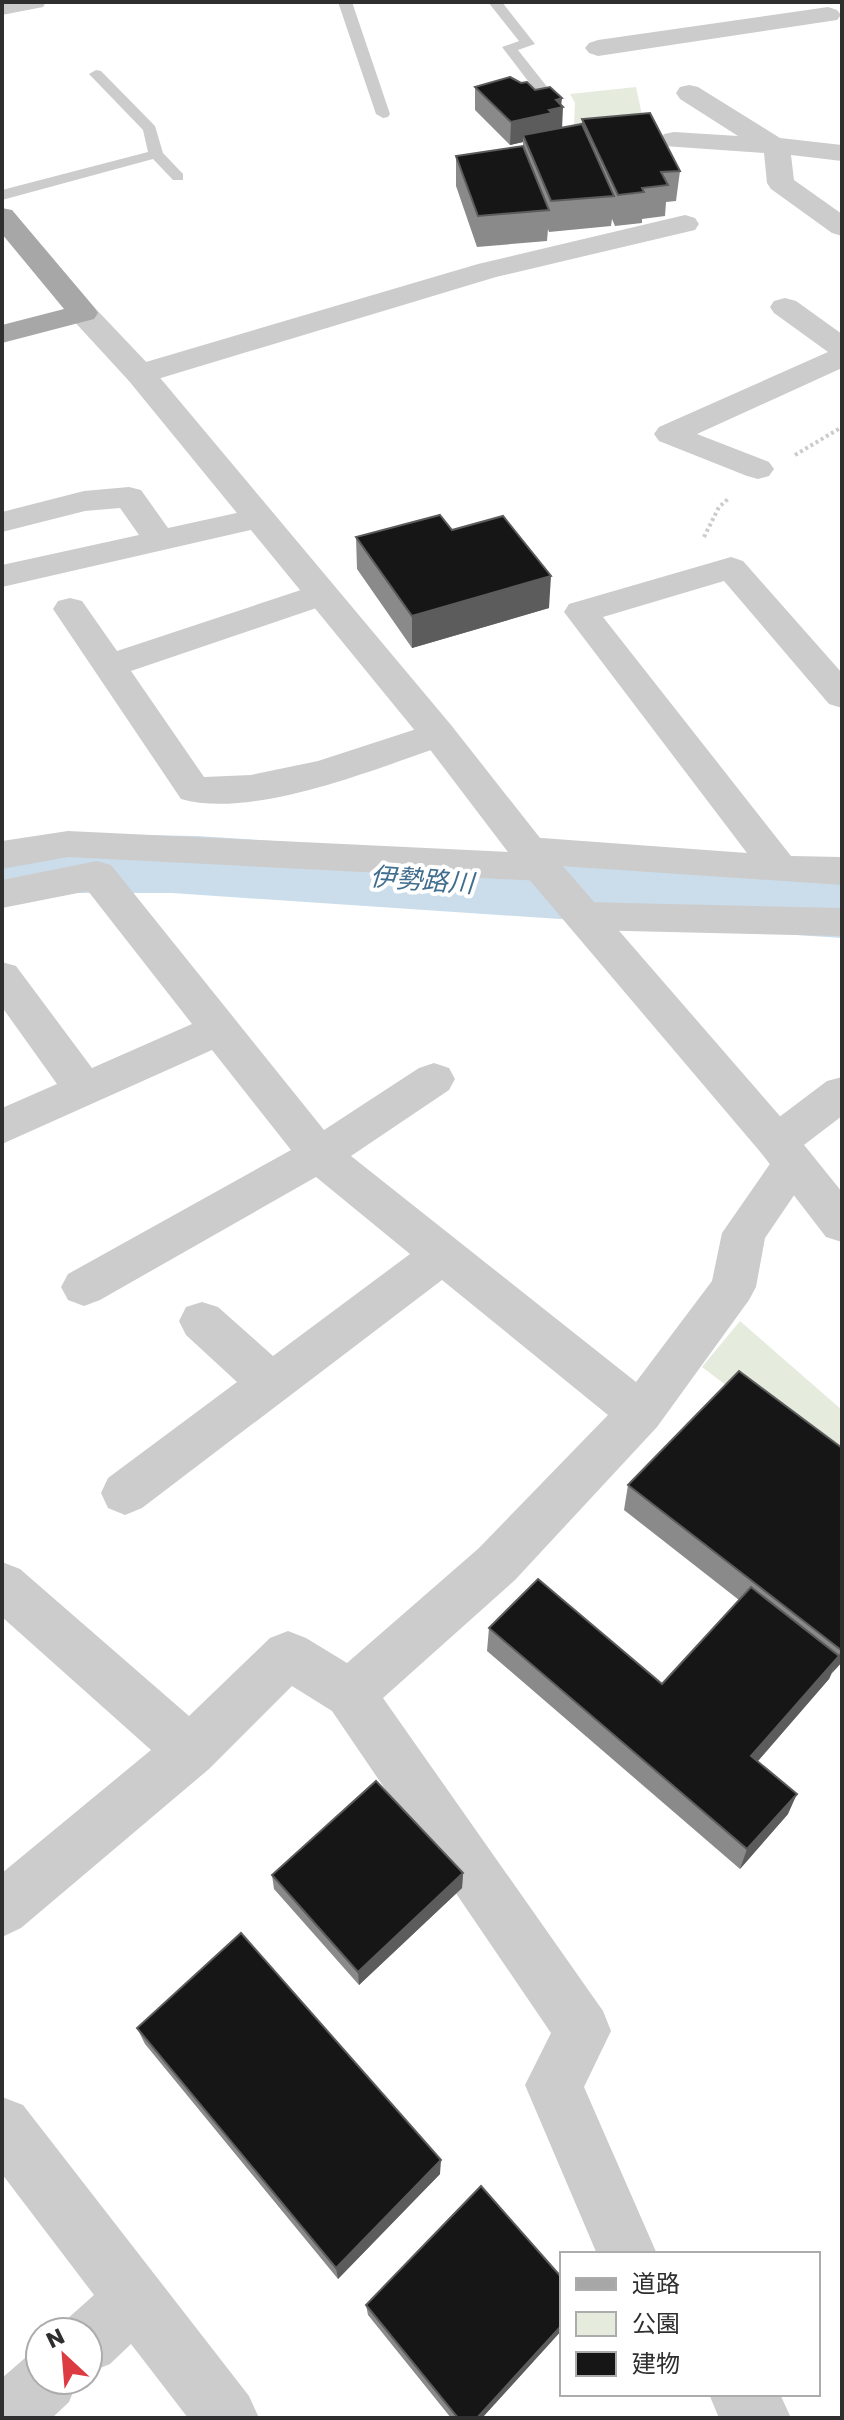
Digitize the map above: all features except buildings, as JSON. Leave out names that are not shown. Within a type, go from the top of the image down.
[{"type":"main road","points":[[2,216],[83,313],[2,334]]},
{"type":"street","points":[[2,8],[34,2]]},
{"type":"street","points":[[598,48],[827,13]]},
{"type":"street","points":[[689,93],[777,148]]},
{"type":"street","points":[[665,136],[842,153]]},
{"type":"street","points":[[777,148],[781,183],[842,227]]},
{"type":"street","points":[[140,374],[488,270],[685,224]]},
{"type":"street","points":[[785,307],[842,348]]},
{"type":"street","points":[[83,313],[140,374],[438,734],[539,863],[842,1224]]},
{"type":"street","points":[[758,469],[670,434],[842,357]]},
{"type":"street","points":[[2,522],[84,501],[129,497],[160,540]]},
{"type":"street","points":[[2,576],[259,518]]},
{"type":"street","points":[[780,869],[581,612],[731,568],[842,696]]},
{"type":"street","points":[[109,666],[322,594]]},
{"type":"street","points":[[70,609],[194,790],[251,788],[323,773],[438,734]]},
{"type":"street","points":[[2,855],[68,844],[539,863],[842,871]]},
{"type":"street","points":[[2,894],[97,875],[319,1155],[640,1413]]},
{"type":"street","points":[[579,910],[842,922]]},
{"type":"street","points":[[2,977],[85,1090]]},
{"type":"street","points":[[2,1127],[220,1029]]},
{"type":"street","points":[[84,1287],[319,1155],[434,1079]]},
{"type":"street","points":[[350,1694],[497,1564],[640,1413],[733,1287],[744,1233],[785,1153],[842,1093]]},
{"type":"street","points":[[125,1493],[443,1254]]},
{"type":"street","points":[[202,1321],[271,1383]]},
{"type":"street","points":[[2,1585],[190,1751]]},
{"type":"street","points":[[2,1909],[190,1751],[288,1655],[350,1694],[583,2031],[554,2085],[626,2252]]},
{"type":"street","points":[[2,2126],[227,2418]]},
{"type":"street","points":[[104,2327],[135,2299]]},
{"type":"street","points":[[5,2418],[29,2396]]},
{"type":"street","points":[[742,2396],[759,2418]]},
{"type":"lane","points":[[345,2],[383,114]]},
{"type":"lane","points":[[495,2],[528,44],[509,47],[541,88],[503,94]]},
{"type":"lane","points":[[96,74],[150,129],[156,154],[178,177]]},
{"type":"lane","points":[[2,195],[156,154]]},
{"type":"path","points":[[758,469],[792,457],[842,427]]},
{"type":"green space","points":[[636,87],[647,138],[573,144],[575,103],[570,94]]},
{"type":"green space","points":[[740,1321],[842,1410],[842,1473],[702,1367]]},
{"type":"waterway","name":"伊勢路川","points":[[2,873],[75,864],[172,864],[842,908]]}]
